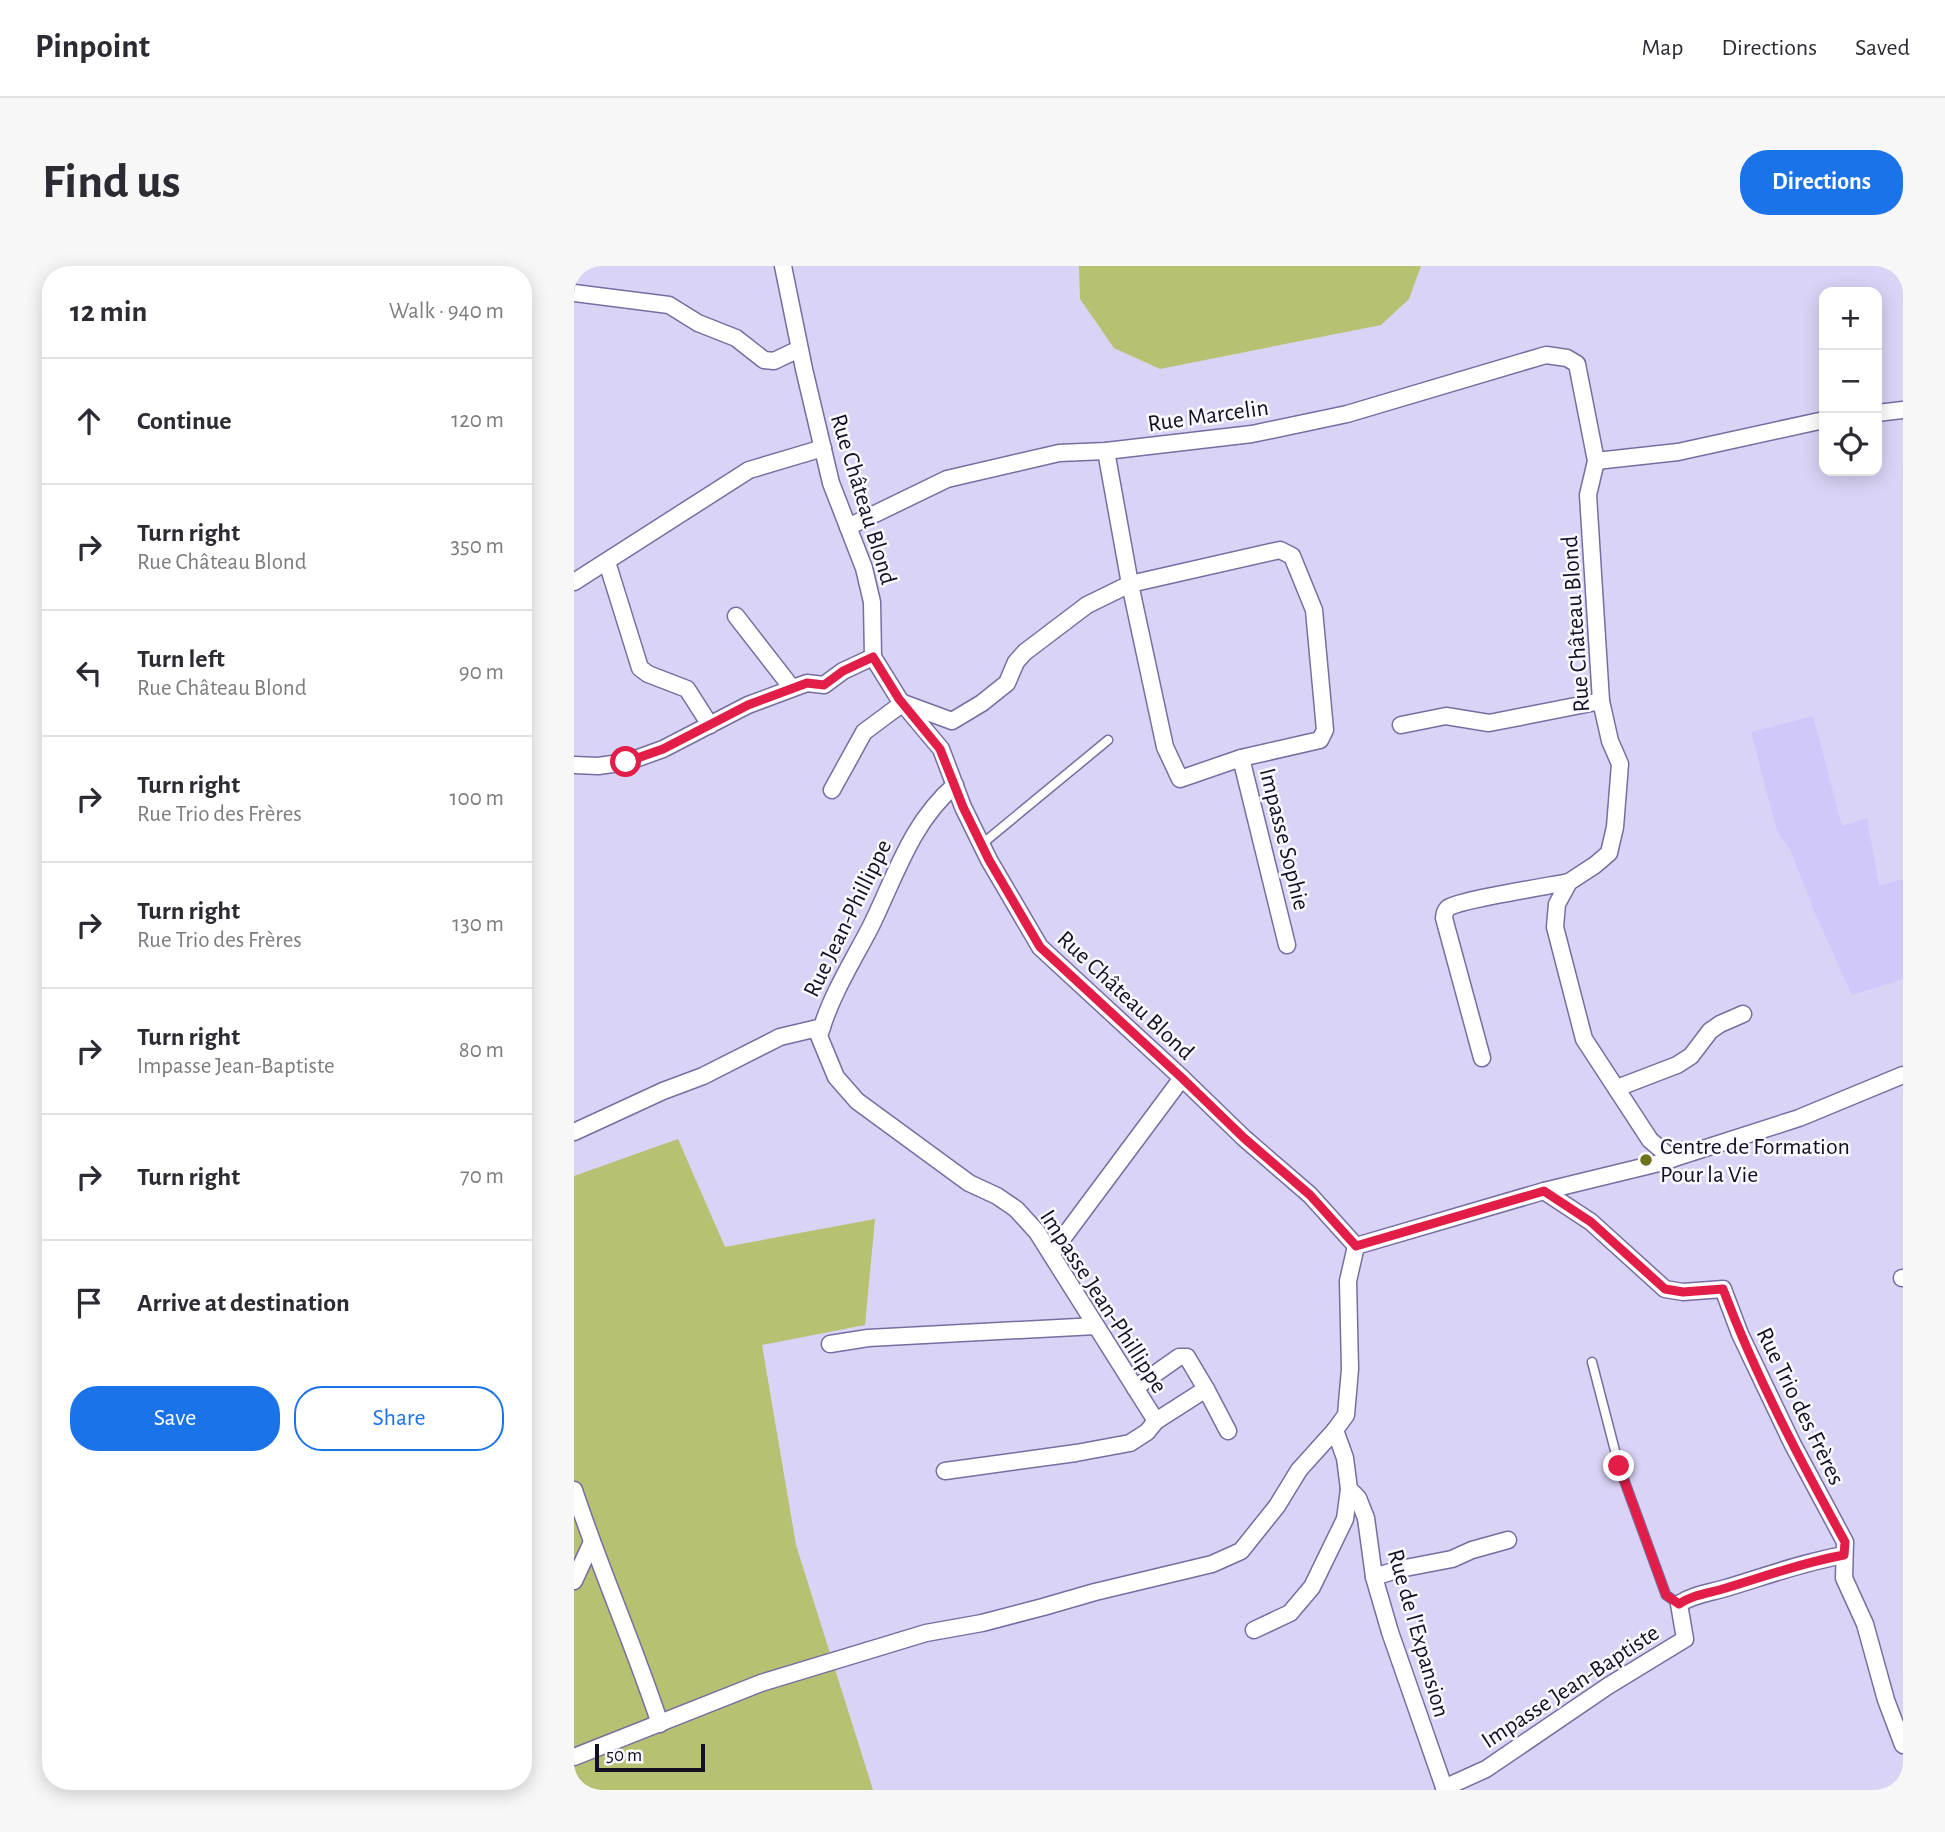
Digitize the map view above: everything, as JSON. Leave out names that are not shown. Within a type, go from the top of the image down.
[{"type":"street","name":"Rue Château Blond","points":[[783,266],[799,349],[831,483],[864,568],[872,602],[873,657],[903,703],[940,749],[982,844],[1040,947],[1244,1138],[1310,1195],[1356,1246]]},
{"type":"street","points":[[574,293],[669,305],[698,323],[736,338],[764,360],[775,361],[799,349]]},
{"type":"street","name":"Rue Marcelin","points":[[848,527],[947,479],[1059,453],[1106,452],[1252,434],[1347,414],[1546,355],[1567,358],[1577,364]]},
{"type":"street","name":"Rue Château Blond","points":[[1569,883],[1609,853],[1615,827],[1620,764],[1610,741],[1601,701],[1588,495],[1596,461],[1577,364]]},
{"type":"street","points":[[1882,412],[1903,410]]},
{"type":"street","points":[[1596,461],[1678,452],[1819,421]]},
{"type":"street","points":[[574,582],[748,470],[822,448]]},
{"type":"street","name":"Impasse Sophie","points":[[1106,452],[1130,584],[1165,747],[1180,779],[1241,758],[1287,945]]},
{"type":"street","points":[[832,790],[864,732],[903,703],[952,721],[982,703],[1007,683],[1016,662],[1025,652],[1087,605],[1130,584],[1280,551],[1292,556],[1314,610],[1325,730],[1320,740],[1241,758]]},
{"type":"street","points":[[607,562],[640,668],[648,674],[688,689],[710,725]]},
{"type":"street","points":[[736,616],[792,688]]},
{"type":"street","points":[[574,765],[598,766],[626,762],[663,749],[748,705],[807,683],[824,685],[843,671],[873,657]]},
{"type":"street","points":[[1401,725],[1446,716],[1489,723],[1601,701]]},
{"type":"street","name":"Rue Jean-Phillippe","points":[[574,1132],[663,1091],[703,1076],[780,1037],[822,1027],[917,827],[936,801],[955,785]]},
{"type":"street","points":[[1482,1058],[1444,918],[1445,911],[1473,901],[1569,883]]},
{"type":"street","points":[[1569,883],[1557,904],[1555,927],[1584,1039],[1650,1140],[1672,1159]]},
{"type":"street","points":[[1617,1088],[1677,1065],[1691,1056],[1710,1031],[1744,1014]]},
{"type":"street","name":"Impasse Jean-Phillippe","points":[[822,1027],[819,1036],[836,1077],[857,1101],[969,1183],[997,1196],[1016,1209],[1037,1232],[1156,1421],[1206,1389],[1228,1430]]},
{"type":"street","points":[[574,1758],[761,1683],[926,1633],[982,1623],[1199,1567],[1241,1551],[1277,1506],[1299,1470],[1346,1415],[1350,1369],[1348,1281],[1356,1246],[1544,1191],[1672,1159],[1799,1118],[1903,1075]]},
{"type":"street","points":[[1051,1254],[1182,1078]]},
{"type":"street","name":"Rue Trio des Frères","points":[[1544,1191],[1591,1222],[1665,1289],[1683,1292],[1723,1289],[1740,1334],[1787,1434],[1845,1542],[1844,1578],[1865,1625],[1886,1700],[1903,1745]]},
{"type":"street","points":[[830,1344],[868,1338],[1096,1326]]},
{"type":"street","points":[[1135,1388],[1171,1361],[1187,1357],[1206,1389]]},
{"type":"street","points":[[944,1471],[1130,1443],[1147,1432],[1156,1421]]},
{"type":"street","name":"Rue de l'Expansion","points":[[1335,1430],[1345,1458],[1349,1489],[1358,1498],[1366,1518],[1374,1577],[1390,1632],[1445,1789]]},
{"type":"street","points":[[1254,1630],[1290,1613],[1312,1587],[1345,1519],[1349,1489]]},
{"type":"street","points":[[574,1490],[628,1630],[660,1724]]},
{"type":"street","points":[[1374,1577],[1452,1559],[1508,1540]]},
{"type":"street","points":[[574,1581],[592,1542]]},
{"type":"street","name":"Impasse Jean-Baptiste","points":[[1445,1789],[1486,1769],[1608,1686],[1685,1639],[1679,1604],[1690,1597],[1723,1590],[1815,1560],[1844,1555]]},
{"type":"lane","points":[[982,844],[1108,740]]},
{"type":"lane","points":[[1592,1362],[1619,1466],[1666,1595],[1679,1604]]},
{"type":"shaded area","points":[[1813,716],[1842,826],[1867,818],[1879,886],[1903,879],[1903,979],[1852,995],[1814,911],[1790,849],[1777,831],[1751,732]]},
{"type":"green space","points":[[1079,266],[1421,266],[1409,299],[1381,325],[1160,369],[1114,348],[1080,299]]},
{"type":"green space","points":[[678,1139],[725,1247],[875,1219],[865,1325],[762,1345],[796,1545],[873,1790],[574,1790],[574,1176]]},
{"type":"place","name":"Centre de Formation Pour la Vie","points":[[1646,1160]]},
{"type":"route","points":[[626,762],[663,749],[748,705],[807,683],[824,685],[843,671],[873,657],[899,699],[940,749],[963,807],[989,860],[1040,947],[1244,1138],[1310,1195],[1356,1246],[1544,1191],[1591,1222],[1665,1289],[1683,1292],[1723,1289],[1740,1334],[1793,1445],[1845,1542],[1844,1555],[1815,1560],[1723,1590],[1690,1597],[1679,1604],[1666,1595],[1619,1466]]}]
